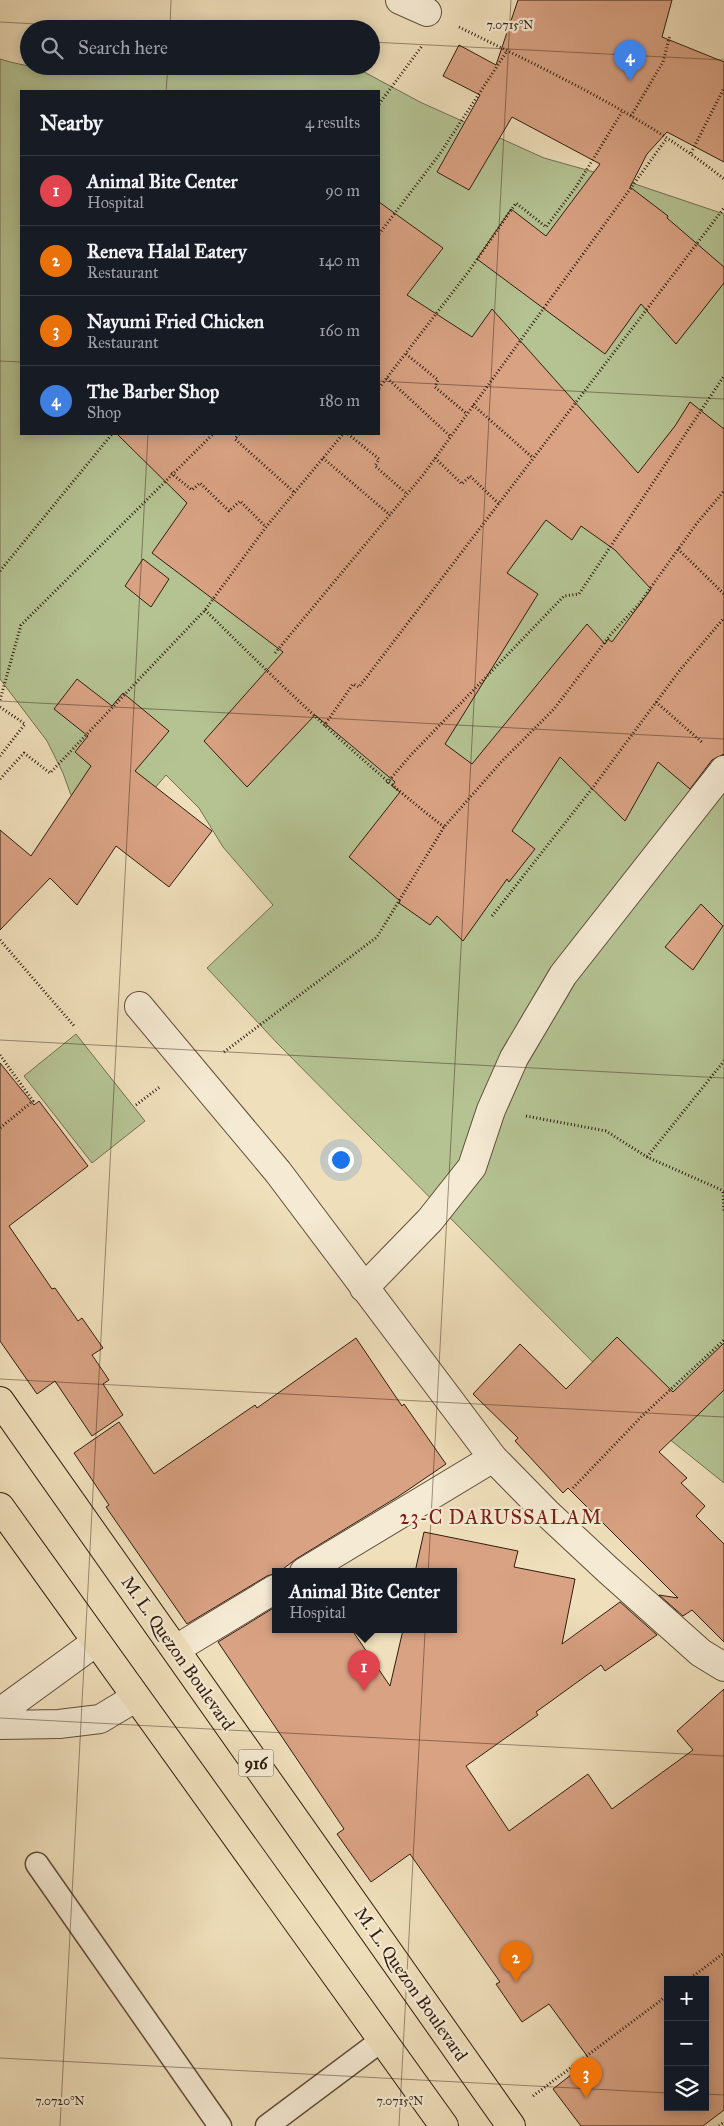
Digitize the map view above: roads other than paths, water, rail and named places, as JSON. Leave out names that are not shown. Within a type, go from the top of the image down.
[{"type":"main road","name":"M. L. Quezon Boulevard","points":[[0,1401],[508,2122]]},
{"type":"main road","points":[[0,1507],[135,1698],[444,2126]]},
{"type":"street","points":[[400,0],[427,12]]},
{"type":"street","points":[[364,1288],[430,1220],[472,1167],[491,1110],[514,1058],[563,975],[724,770]]},
{"type":"street","points":[[139,1006],[278,1172],[493,1458],[548,1514],[701,1653],[724,1667]]},
{"type":"street","points":[[311,1568],[493,1458]]},
{"type":"street","points":[[176,1650],[272,1591]]},
{"type":"street","points":[[0,1712],[96,1642]]},
{"type":"street","points":[[0,1725],[59,1724],[100,1720],[135,1698]]},
{"type":"lane","points":[[37,1864],[220,2126]]},
{"type":"lane","points":[[267,2126],[382,2040]]},
{"type":"place","name":"The Barber Shop","points":[[630,81]]},
{"type":"place","name":"Animal Bite Center","points":[[364,1691]]},
{"type":"place","name":"Reneva Halal Eatery","points":[[516,1982]]},
{"type":"place","name":"Nayumi Fried Chicken","points":[[586,2098]]},
{"type":"district","name":"23-C DARUSSALAM","points":[[501,1517]]}]
